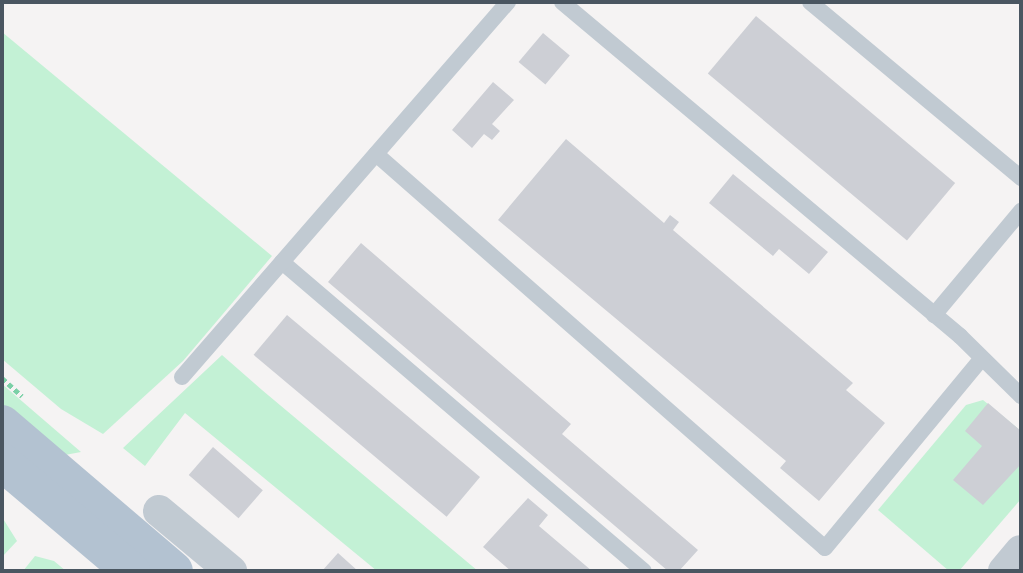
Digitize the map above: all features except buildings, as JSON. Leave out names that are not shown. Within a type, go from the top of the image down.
[{"type":"main road","points":[[2,424],[174,571]]},
{"type":"main road","points":[[2,462],[131,571]]},
{"type":"street","points":[[159,511],[231,571]]},
{"type":"street","points":[[1004,571],[1021,551]]},
{"type":"lane","points":[[182,377],[508,2]]},
{"type":"lane","points":[[562,2],[934,315],[1021,396]]},
{"type":"lane","points":[[810,2],[1021,178]]},
{"type":"lane","points":[[376,154],[825,548],[982,358]]},
{"type":"lane","points":[[934,315],[1021,211]]},
{"type":"lane","points":[[282,262],[644,571]]},
{"type":"green space","points":[[2,32],[272,256],[183,361],[103,434],[61,409],[2,359]]},
{"type":"green space","points":[[222,355],[478,571],[377,571],[185,413],[145,466],[123,448]]},
{"type":"green space","points":[[2,384],[81,452],[65,455],[2,411]]},
{"type":"green space","points":[[983,400],[1021,431],[1021,499],[959,571],[949,571],[878,510],[966,405]]},
{"type":"green space","points":[[2,517],[17,541],[2,557]]},
{"type":"green space","points":[[35,556],[54,561],[66,571],[23,571]]}]
